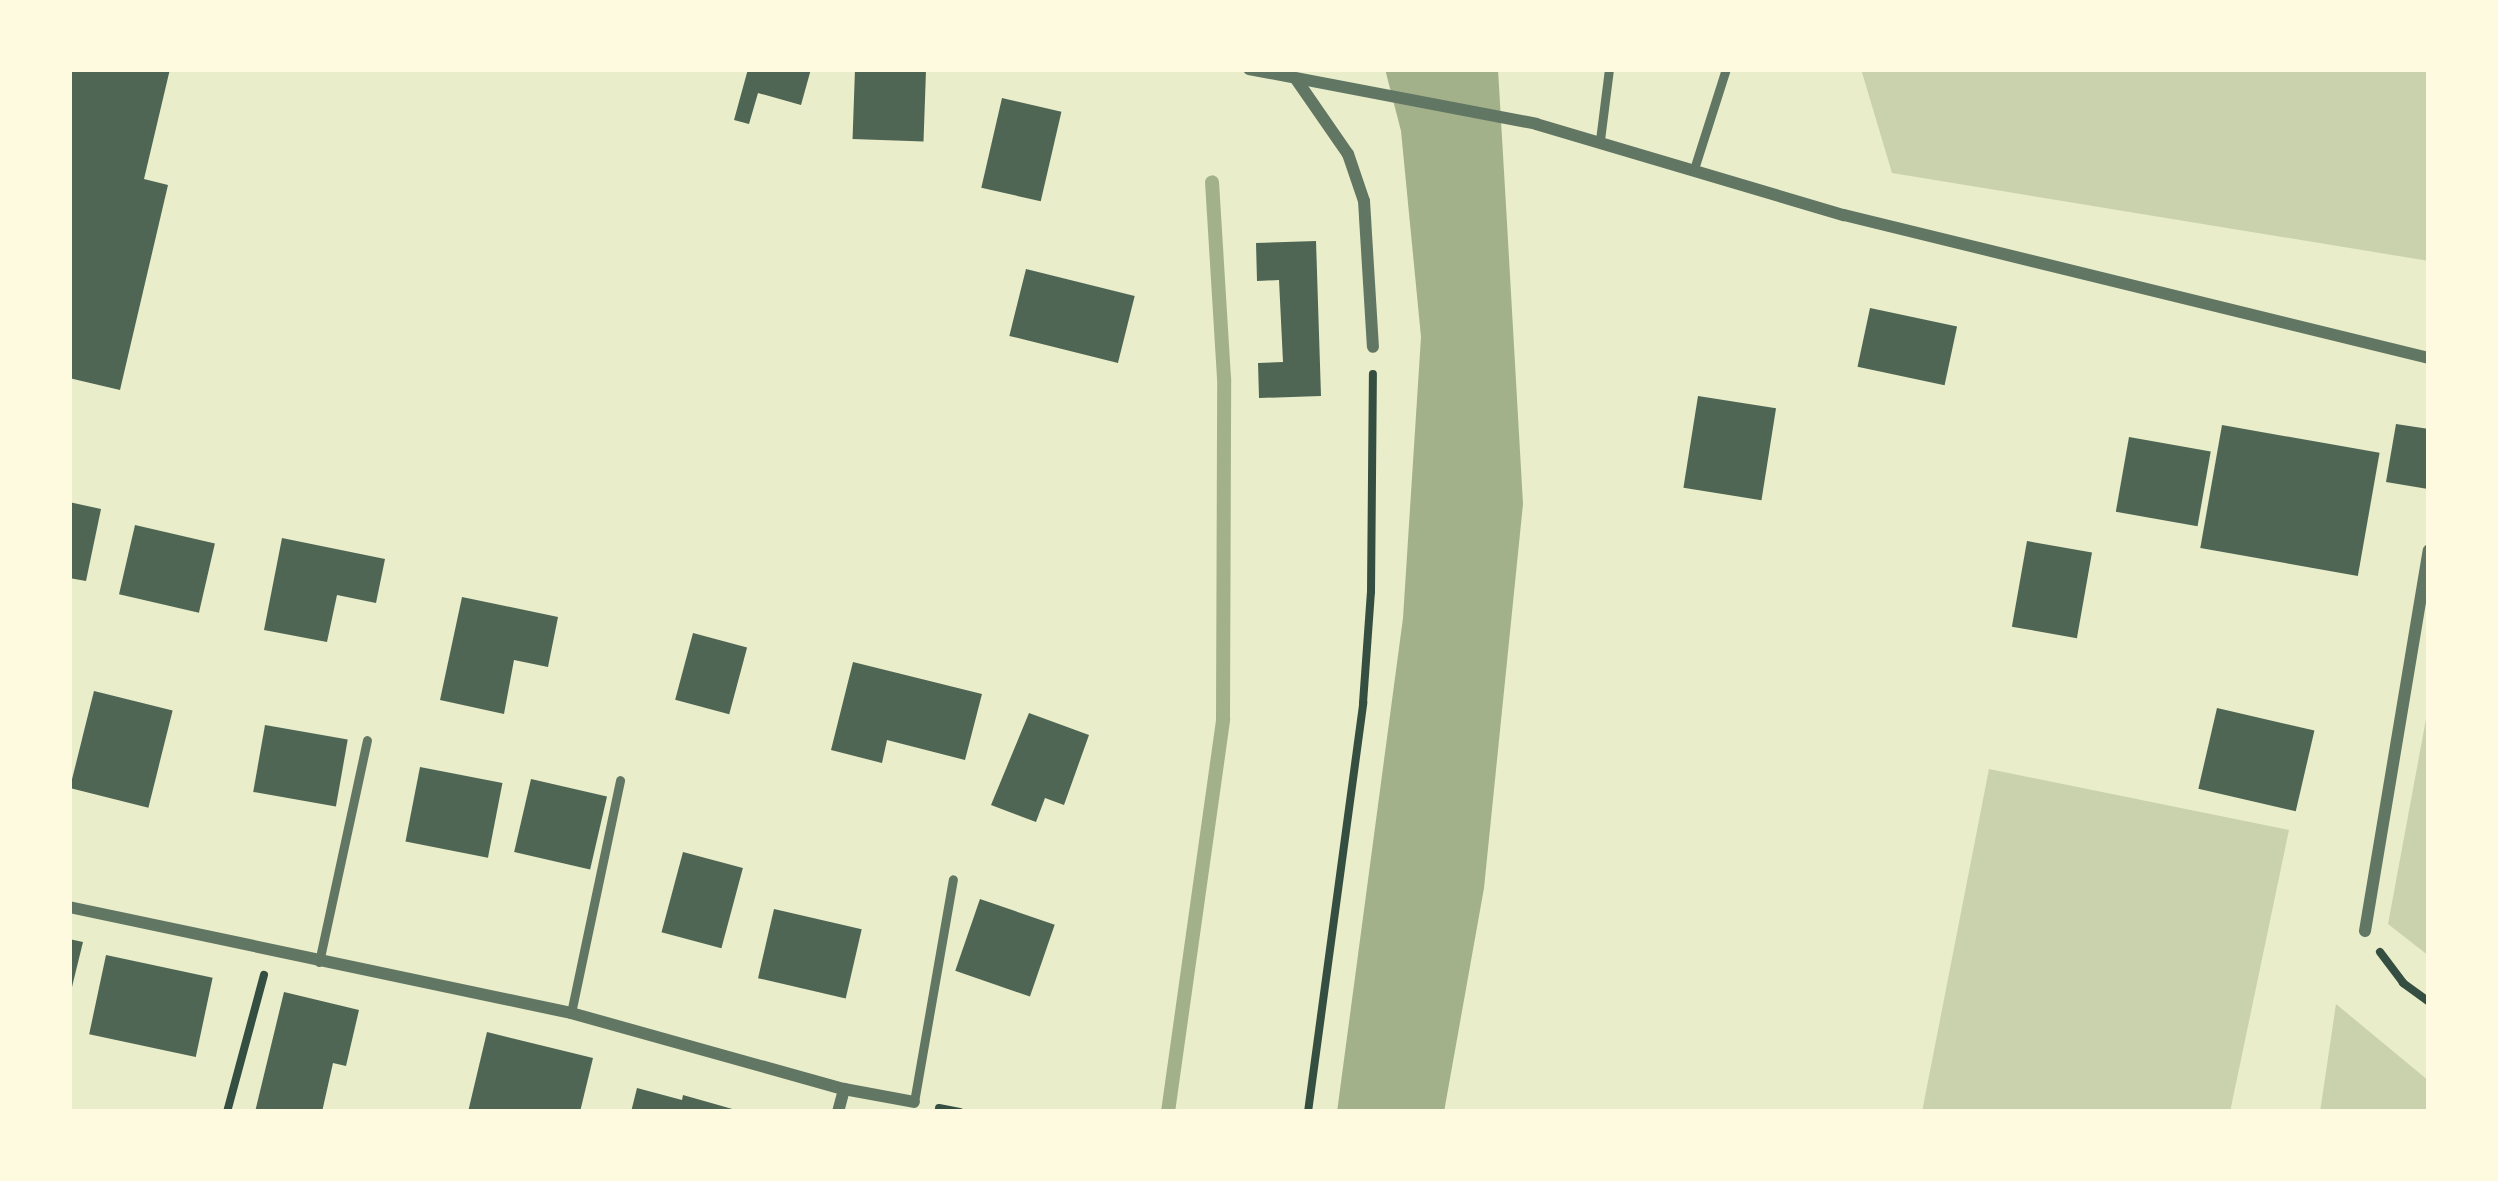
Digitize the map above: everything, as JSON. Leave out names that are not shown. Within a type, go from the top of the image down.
[{"type":"street","points":[[1249,69],[1297,74],[1354,90],[1536,124],[1844,215],[2429,358]]},
{"type":"street","points":[[1297,74],[1348,154],[1364,201],[1373,347]]},
{"type":"street","points":[[2365,932],[2429,550]]},
{"type":"street","points":[[69,907],[270,953],[571,1012],[844,1089],[914,1102]]},
{"type":"street","points":[[838,1112],[844,1089]]},
{"type":"lane","points":[[1600,140],[1609,69]]},
{"type":"lane","points":[[1694,169],[1726,69]]},
{"type":"lane","points":[[319,962],[367,740]]},
{"type":"lane","points":[[571,1012],[620,780]]},
{"type":"lane","points":[[914,1102],[952,879]]},
{"type":"path","points":[[1308,1112],[1364,704],[1371,592],[1373,347]]},
{"type":"path","points":[[2365,932],[2403,982],[2429,1002]]},
{"type":"path","points":[[227,1112],[270,953]]},
{"type":"shaded area","points":[[1385,69],[1498,69],[1523,504],[1484,888],[1444,1112],[1337,1112],[1403,618],[1421,337],[1401,131]]},
{"type":"shaded area","points":[[1861,69],[2429,69],[2429,261],[1892,173]]},
{"type":"shaded area","points":[[2429,703],[2429,956],[2388,924]]},
{"type":"shaded area","points":[[1989,769],[2289,830],[2230,1112],[1922,1112]]},
{"type":"shaded area","points":[[2336,1004],[2429,1081],[2429,1112],[2320,1112]]},
{"type":"building","points":[[69,69],[170,69],[144,179],[168,185],[120,390],[69,378]]},
{"type":"building","points":[[748,69],[811,69],[801,105],[758,93],[749,124],[734,120]]},
{"type":"building","points":[[855,69],[926,71],[924,141],[853,139]]},
{"type":"building","points":[[1002,98],[1061,112],[1041,201],[981,188]]},
{"type":"building","points":[[1316,241],[1321,396],[1259,398],[1258,363],[1283,362],[1279,280],[1257,281],[1256,243]]},
{"type":"building","points":[[1026,269],[1135,296],[1118,363],[1009,336]]},
{"type":"building","points":[[1870,308],[1957,327],[1945,385],[1858,367]]},
{"type":"building","points":[[1698,396],[1776,408],[1761,500],[1683,488]]},
{"type":"building","points":[[2396,424],[2429,429],[2428,489],[2386,482]]},
{"type":"building","points":[[2222,425],[2380,453],[2358,576],[2200,548]]},
{"type":"building","points":[[2129,437],[2211,451],[2198,526],[2116,512]]},
{"type":"building","points":[[69,502],[101,509],[86,581],[69,578]]},
{"type":"building","points":[[135,525],[215,543],[199,613],[119,594]]},
{"type":"building","points":[[282,538],[385,559],[376,603],[337,595],[327,642],[264,630]]},
{"type":"building","points":[[2027,541],[2092,552],[2077,638],[2012,627]]},
{"type":"building","points":[[462,597],[558,617],[548,667],[514,660],[504,714],[440,700]]},
{"type":"building","points":[[693,633],[747,647],[729,714],[675,700]]},
{"type":"building","points":[[853,662],[982,694],[965,760],[887,740],[882,763],[831,750]]},
{"type":"building","points":[[94,691],[173,711],[148,808],[70,788]]},
{"type":"building","points":[[2217,708],[2314,730],[2296,811],[2198,789]]},
{"type":"building","points":[[1029,713],[1089,735],[1064,805],[1045,798],[1036,822],[991,805]]},
{"type":"building","points":[[265,725],[348,740],[336,807],[253,792]]},
{"type":"building","points":[[420,767],[502,783],[488,858],[405,842]]},
{"type":"building","points":[[531,779],[607,797],[590,870],[514,852]]},
{"type":"building","points":[[683,852],[743,868],[721,948],[662,932]]},
{"type":"building","points":[[980,899],[1055,925],[1030,997],[955,971]]},
{"type":"building","points":[[774,909],[862,929],[846,998],[758,978]]},
{"type":"building","points":[[69,939],[83,942],[71,991],[69,990]]},
{"type":"building","points":[[106,955],[213,978],[196,1057],[89,1034]]},
{"type":"building","points":[[284,992],[359,1010],[346,1066],[333,1063],[322,1112],[255,1112]]},
{"type":"building","points":[[487,1032],[593,1058],[580,1112],[468,1112]]},
{"type":"building","points":[[637,1088],[682,1100],[683,1095],[743,1112],[631,1112]]},
{"type":"waterway","points":[[1168,1112],[1223,719],[1224,378],[1212,182]]}]
